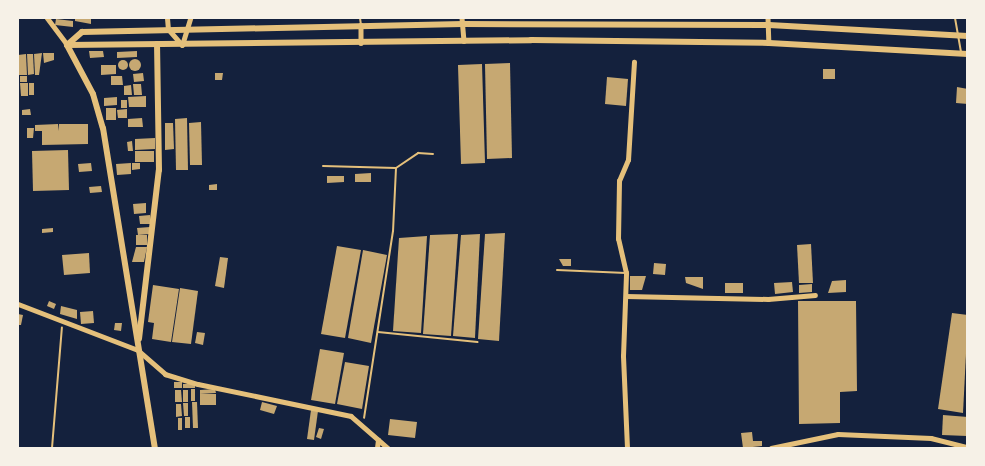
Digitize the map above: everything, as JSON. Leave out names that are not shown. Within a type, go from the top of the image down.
[{"type":"main road","points":[[67,45],[82,32],[168,28],[361,25],[462,21],[769,26],[968,36]]},
{"type":"main road","points":[[67,45],[464,41],[769,43],[964,53]]},
{"type":"main road","points":[[138,350],[159,170],[157,44]]},
{"type":"main road","points":[[67,45],[93,94],[103,128],[155,448]]},
{"type":"street","points":[[47,18],[67,45]]},
{"type":"street","points":[[167,18],[168,28],[182,45],[189,29],[190,18]]},
{"type":"street","points":[[768,18],[769,43]]},
{"type":"street","points":[[462,21],[464,41]]},
{"type":"street","points":[[361,25],[362,43]]},
{"type":"street","points":[[627,448],[626,273],[618,239],[619,181],[628,160],[634,62]]},
{"type":"street","points":[[626,296],[768,299],[815,295]]},
{"type":"street","points":[[18,304],[138,350],[165,374],[333,410],[363,425],[388,448]]},
{"type":"street","points":[[771,448],[838,434],[931,438],[968,446]]},
{"type":"street","points":[[377,448],[378,440]]},
{"type":"lane","points":[[360,18],[361,25]]},
{"type":"lane","points":[[955,18],[955,35],[964,53]]},
{"type":"lane","points":[[557,270],[626,273]]},
{"type":"path","points":[[323,166],[396,168],[418,153],[433,154]]},
{"type":"path","points":[[363,425],[393,232],[396,168]]},
{"type":"path","points":[[52,448],[63,322]]},
{"type":"path","points":[[378,332],[477,342]]},
{"type":"building","points":[[75,18],[91,18],[91,24],[75,21]]},
{"type":"building","points":[[56,19],[73,21],[73,27],[55,25]]},
{"type":"building","points":[[89,51],[103,51],[104,57],[90,58]]},
{"type":"building","points":[[137,51],[137,57],[117,58],[117,52]]},
{"type":"building","points":[[42,53],[39,75],[35,75],[34,54]]},
{"type":"building","points":[[43,53],[54,53],[54,60],[44,63]]},
{"type":"building","points":[[26,54],[27,75],[19,75],[18,55]]},
{"type":"building","points":[[27,54],[33,54],[34,74],[28,75]]},
{"type":"building","points":[[133,59],[137,59],[141,65],[137,71],[133,71],[129,67],[129,63]]},
{"type":"building","points":[[121,60],[125,60],[128,65],[127,69],[121,70],[118,67],[118,63]]},
{"type":"building","points":[[510,63],[512,158],[487,159],[485,64]]},
{"type":"building","points":[[482,64],[485,163],[461,164],[458,65]]},
{"type":"building","points":[[101,65],[116,65],[116,74],[101,75]]},
{"type":"building","points":[[823,69],[835,69],[835,79],[823,79]]},
{"type":"building","points":[[143,73],[144,81],[134,82],[133,74]]},
{"type":"building","points":[[215,73],[223,73],[222,80],[215,80]]},
{"type":"building","points":[[20,76],[27,76],[27,82],[20,82]]},
{"type":"building","points":[[111,76],[122,76],[123,85],[111,85]]},
{"type":"building","points":[[607,77],[628,79],[626,106],[605,104]]},
{"type":"building","points":[[20,83],[28,83],[28,96],[21,96]]},
{"type":"building","points":[[29,83],[34,83],[34,95],[29,95]]},
{"type":"building","points":[[133,84],[141,84],[142,95],[134,95]]},
{"type":"building","points":[[131,85],[132,95],[124,95],[124,86]]},
{"type":"building","points":[[957,87],[968,89],[968,104],[956,103]]},
{"type":"building","points":[[146,96],[146,107],[129,107],[128,97]]},
{"type":"building","points":[[117,97],[117,105],[104,106],[104,98]]},
{"type":"building","points":[[121,100],[127,100],[127,108],[121,108]]},
{"type":"building","points":[[106,108],[116,108],[116,120],[106,120]]},
{"type":"building","points":[[30,109],[31,115],[22,115],[22,110]]},
{"type":"building","points":[[127,109],[127,118],[118,118],[117,110]]},
{"type":"building","points":[[142,118],[143,127],[128,127],[128,119]]},
{"type":"building","points":[[187,118],[188,170],[176,170],[175,119]]},
{"type":"building","points":[[201,122],[202,165],[190,165],[189,123]]},
{"type":"building","points":[[165,123],[173,123],[174,149],[165,150]]},
{"type":"building","points":[[58,124],[58,131],[59,124],[88,124],[88,144],[42,145],[42,131],[35,131],[35,125]]},
{"type":"building","points":[[27,128],[34,128],[33,138],[27,138]]},
{"type":"building","points":[[155,138],[155,149],[135,150],[135,139]]},
{"type":"building","points":[[132,141],[133,151],[128,151],[127,142]]},
{"type":"building","points":[[68,150],[69,190],[33,191],[32,151]]},
{"type":"building","points":[[135,151],[154,151],[154,162],[135,162]]},
{"type":"building","points":[[91,163],[92,171],[79,172],[78,164]]},
{"type":"building","points":[[131,163],[131,174],[117,175],[116,164]]},
{"type":"building","points":[[132,163],[140,163],[140,169],[132,170]]},
{"type":"building","points":[[371,173],[371,182],[355,182],[355,174]]},
{"type":"building","points":[[327,176],[344,176],[344,182],[327,183]]},
{"type":"building","points":[[217,184],[217,190],[209,190],[209,185]]},
{"type":"building","points":[[101,186],[102,192],[90,193],[89,187]]},
{"type":"building","points":[[146,203],[146,213],[134,214],[133,204]]},
{"type":"building","points":[[150,215],[151,224],[140,224],[139,216]]},
{"type":"building","points":[[150,227],[150,234],[138,235],[137,228]]},
{"type":"building","points":[[53,228],[53,232],[42,233],[42,229]]},
{"type":"building","points":[[505,233],[499,341],[478,339],[485,234]]},
{"type":"building","points":[[458,234],[451,336],[423,334],[430,235]]},
{"type":"building","points":[[480,234],[475,338],[453,336],[461,235]]},
{"type":"building","points":[[136,235],[147,235],[147,245],[136,245]]},
{"type":"building","points":[[427,236],[421,333],[393,331],[399,238]]},
{"type":"building","points":[[811,244],[813,283],[799,283],[797,245]]},
{"type":"building","points":[[337,246],[361,250],[345,338],[321,334]]},
{"type":"building","points":[[136,247],[147,247],[144,262],[132,262]]},
{"type":"building","points":[[363,250],[387,255],[371,343],[348,338]]},
{"type":"building","points":[[89,253],[90,273],[64,275],[62,255]]},
{"type":"building","points":[[220,257],[228,258],[224,288],[215,286]]},
{"type":"building","points":[[559,259],[571,259],[571,266],[563,266]]},
{"type":"building","points":[[654,263],[666,264],[665,275],[653,274]]},
{"type":"building","points":[[630,276],[646,276],[642,290],[630,290]]},
{"type":"building","points":[[685,277],[703,277],[703,289],[686,283]]},
{"type":"building","points":[[846,280],[846,292],[828,293],[832,281]]},
{"type":"building","points":[[792,282],[793,292],[775,294],[774,283]]},
{"type":"building","points":[[725,283],[743,283],[743,293],[725,293]]},
{"type":"building","points":[[812,284],[812,292],[799,293],[799,285]]},
{"type":"building","points":[[153,285],[179,289],[171,342],[152,339],[154,323],[148,322]]},
{"type":"building","points":[[180,288],[198,291],[191,344],[172,342]]},
{"type":"building","points":[[49,301],[56,304],[54,309],[47,306]]},
{"type":"building","points":[[798,301],[856,301],[857,391],[840,392],[840,423],[799,424]]},
{"type":"building","points":[[61,306],[77,310],[77,319],[60,314]]},
{"type":"building","points":[[93,311],[94,323],[81,324],[80,312]]},
{"type":"building","points":[[952,313],[968,315],[963,413],[938,409]]},
{"type":"building","points":[[18,314],[23,315],[21,325],[18,325]]},
{"type":"building","points":[[115,323],[122,323],[121,331],[114,330]]},
{"type":"building","points":[[197,332],[205,333],[203,345],[195,343]]},
{"type":"building","points":[[320,349],[344,353],[335,404],[311,400]]},
{"type":"building","points":[[345,362],[369,366],[362,409],[337,404]]},
{"type":"building","points":[[174,382],[182,382],[182,388],[174,388]]},
{"type":"building","points":[[183,384],[195,384],[195,388],[183,388]]},
{"type":"building","points":[[191,389],[195,389],[195,401],[191,401]]},
{"type":"building","points":[[215,389],[216,393],[200,394],[200,390]]},
{"type":"building","points":[[175,390],[181,390],[182,402],[175,402]]},
{"type":"building","points":[[183,390],[188,390],[188,402],[183,402]]},
{"type":"building","points":[[200,394],[216,394],[216,405],[200,405]]},
{"type":"building","points":[[192,402],[197,402],[198,428],[193,428]]},
{"type":"building","points":[[262,402],[277,406],[274,414],[260,410]]},
{"type":"building","points":[[183,403],[188,403],[188,416],[184,416]]},
{"type":"building","points":[[176,404],[181,404],[182,416],[176,417]]},
{"type":"building","points":[[311,410],[318,411],[314,440],[307,439]]},
{"type":"building","points":[[943,415],[968,417],[967,436],[942,435]]},
{"type":"building","points":[[185,417],[190,417],[190,428],[185,428]]},
{"type":"building","points":[[178,418],[182,418],[182,430],[178,430]]},
{"type":"building","points":[[390,419],[417,422],[415,438],[388,435]]},
{"type":"building","points":[[319,428],[324,429],[321,439],[316,437]]},
{"type":"building","points":[[752,432],[753,441],[762,441],[762,446],[743,448],[741,433]]}]
